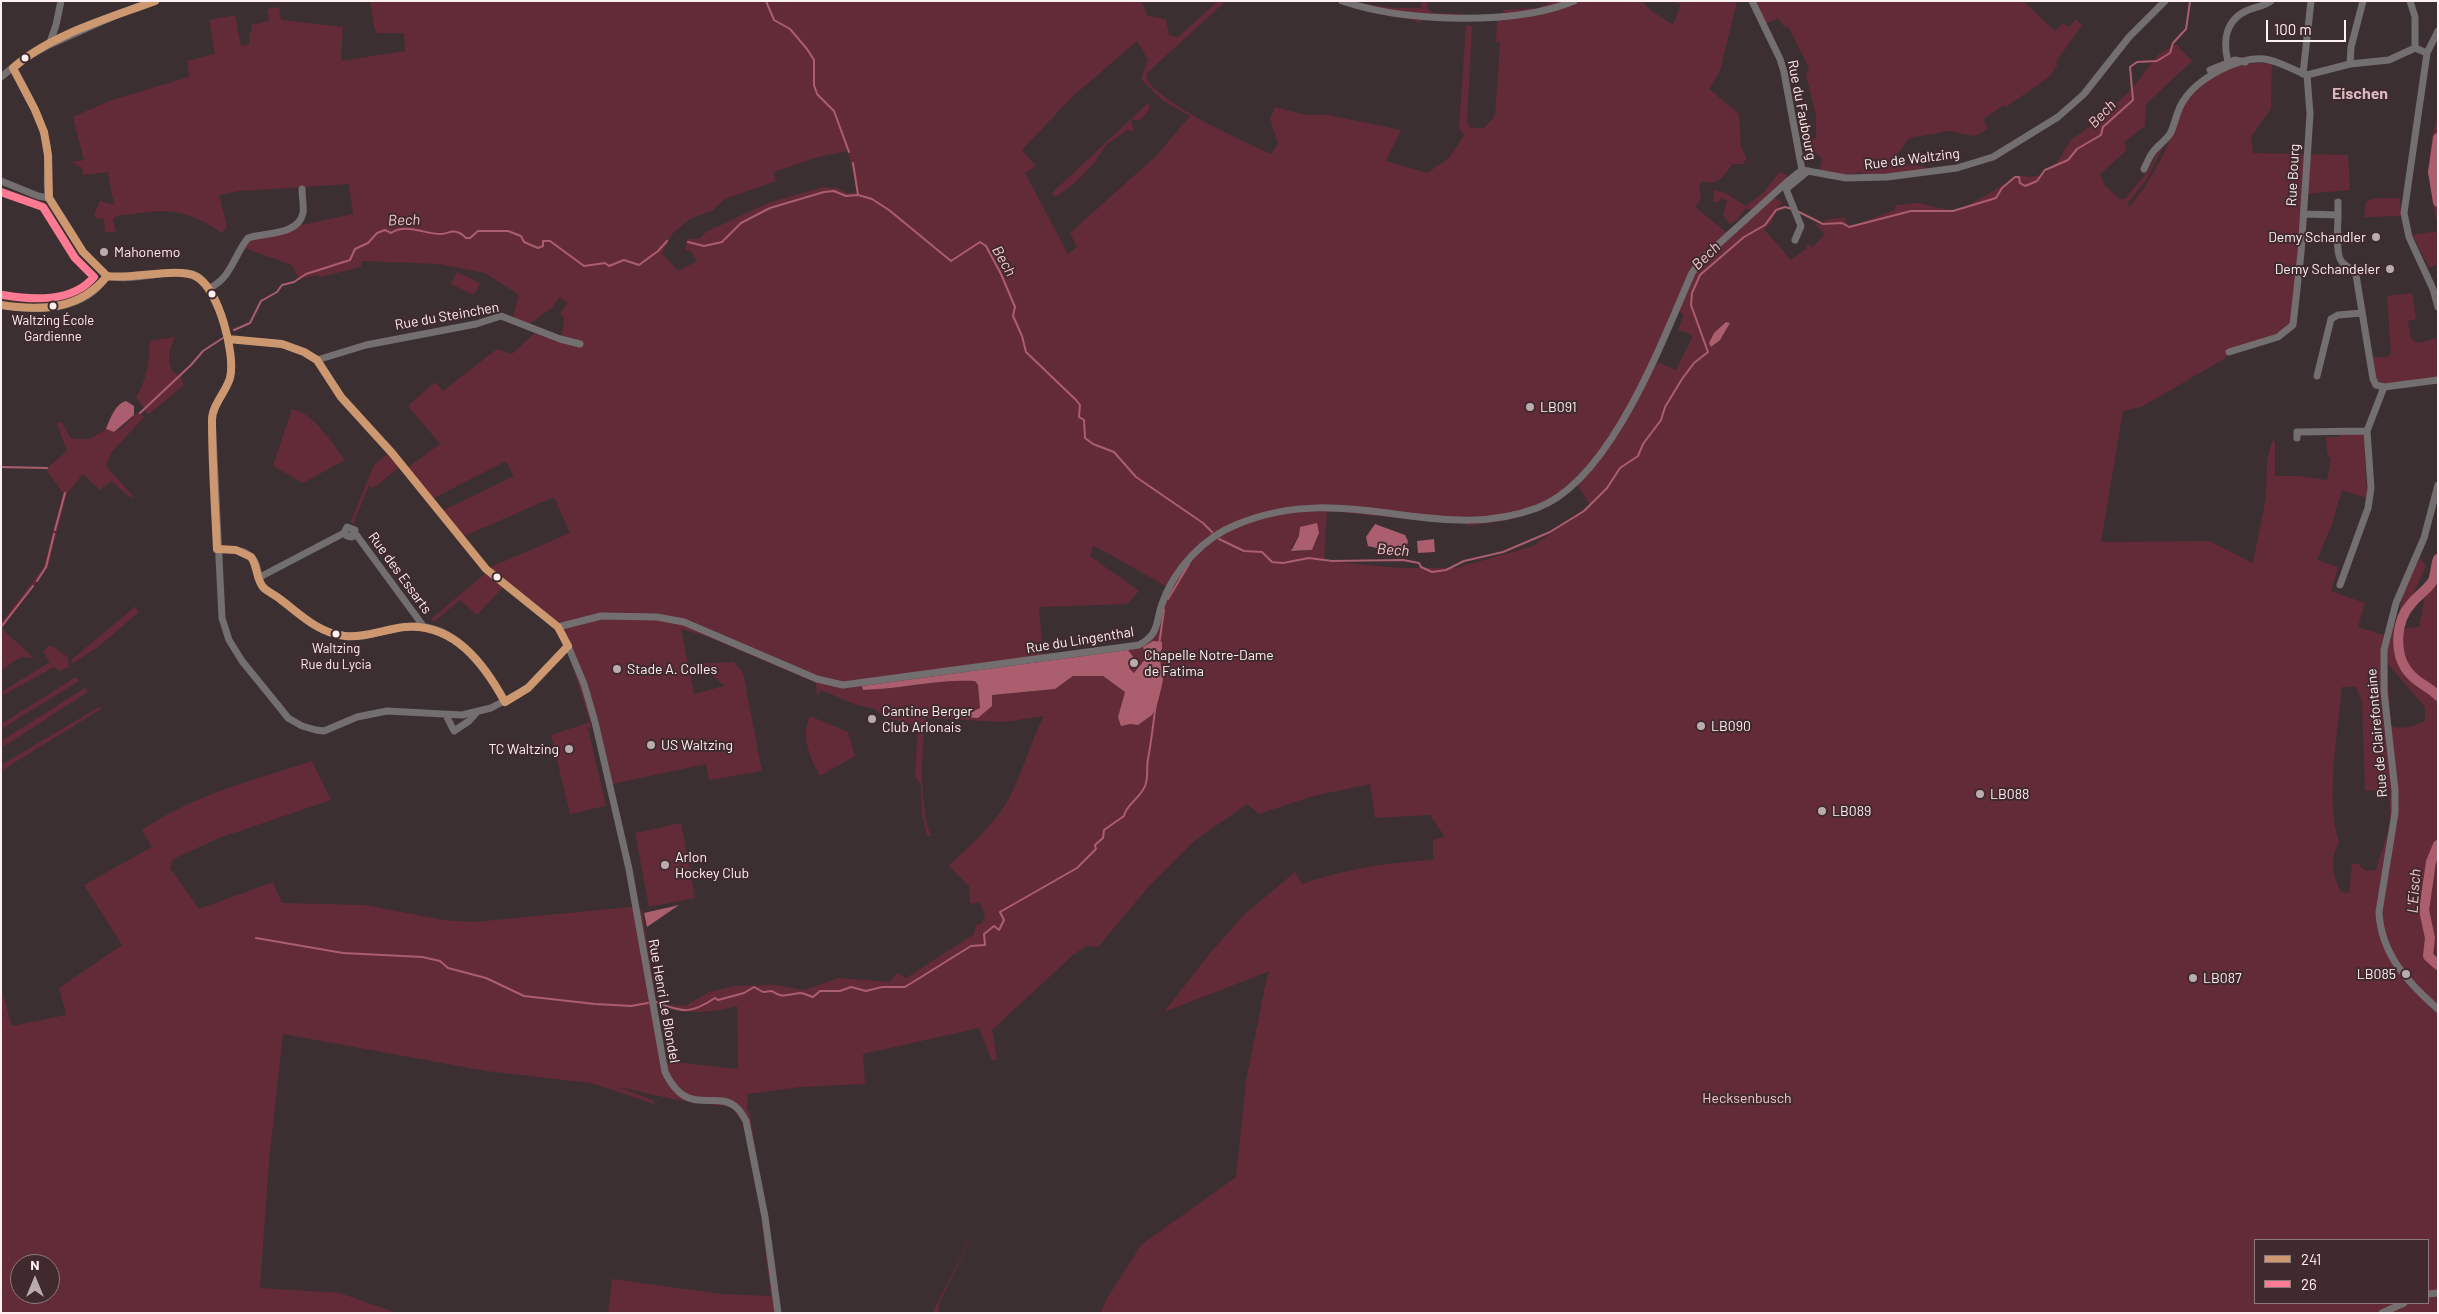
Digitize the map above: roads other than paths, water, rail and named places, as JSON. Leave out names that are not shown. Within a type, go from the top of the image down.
[{"type":"street","points":[[49,45],[61,1]]},
{"type":"street","points":[[1,77],[22,60],[49,45],[121,13],[156,1]]},
{"type":"street","points":[[1342,1],[1388,14],[1406,16],[1503,16],[1538,13],[1574,1]]},
{"type":"street","name":"Rue du Faubourg","points":[[1752,1],[1780,58],[1805,171]]},
{"type":"street","name":"Rue de Waltzing","points":[[1805,171],[1846,178],[1887,177],[1957,168],[1993,157],[2058,116],[2084,94],[2129,37],[2165,1]]},
{"type":"street","points":[[2228,62],[2226,40],[2230,24],[2247,10],[2271,1]]},
{"type":"street","name":"Rue Bourg","points":[[2229,352],[2278,336],[2293,325],[2304,214],[2310,114],[2305,75],[2311,1]]},
{"type":"street","points":[[2350,64],[2351,47],[2363,1]]},
{"type":"street","points":[[2410,1],[2415,17],[2415,48]]},
{"type":"street","points":[[2438,31],[2427,53],[2404,213],[2409,237],[2433,290],[2438,307]]},
{"type":"street","points":[[2204,78],[2245,62],[2264,59],[2285,65],[2305,75],[2350,64],[2389,60],[2415,48],[2427,53]]},
{"type":"street","points":[[2144,169],[2153,152],[2170,134],[2182,101],[2190,91],[2209,71],[2235,60],[2245,62]]},
{"type":"street","points":[[14,68],[32,102],[46,145],[46,188],[50,198],[84,252],[107,276],[129,278],[191,273],[204,280],[210,288],[228,339],[232,374],[214,406],[212,417],[219,599],[222,618],[229,640],[242,661],[288,718],[302,726],[324,731],[356,718],[387,711],[446,715],[477,712],[505,702],[539,678],[568,646],[558,628],[486,569],[392,453],[341,397],[317,360],[292,346],[228,339]]},
{"type":"street","points":[[1758,209],[1762,210],[1805,171]]},
{"type":"street","points":[[1758,209],[1805,171]]},
{"type":"street","points":[[1,181],[38,196],[50,198]]},
{"type":"street","points":[[1786,189],[1801,226],[1795,240]]},
{"type":"street","points":[[210,288],[226,277],[241,247],[248,238],[283,231],[298,223],[303,213],[302,190]]},
{"type":"street","points":[[2338,202],[2338,257],[2342,263],[2353,269],[2356,274],[2372,379],[2376,385],[2384,387],[2438,380]]},
{"type":"street","name":"Rue du Lingenthal","points":[[558,628],[601,616],[657,617],[684,622],[817,679],[843,685],[1131,647],[1152,636],[1170,588],[1192,554],[1211,539],[1238,523],[1273,513],[1328,506],[1458,521],[1491,520],[1516,515],[1547,504],[1566,491],[1576,482],[1607,443],[1651,366],[1692,273],[1701,260],[1758,209]]},
{"type":"street","points":[[2304,214],[2338,215]]},
{"type":"street","points":[[1,305],[38,309],[62,306],[94,292],[107,276]]},
{"type":"street","points":[[2317,376],[2331,319],[2338,315],[2362,313]]},
{"type":"street","name":"Rue du Steinchen","points":[[317,360],[366,345],[476,324],[500,316],[552,336],[580,344]]},
{"type":"street","points":[[2340,586],[2368,508],[2371,488],[2367,431],[2384,387]]},
{"type":"street","points":[[2297,438],[2297,432],[2367,431]]},
{"type":"street","name":"Rue de Clairefontaine","points":[[2438,485],[2424,538],[2389,623],[2384,650],[2384,682],[2395,790],[2395,813],[2381,893],[2380,927],[2388,953],[2406,978],[2438,1009]]},
{"type":"street","name":"Rue des Essarts","points":[[258,575],[345,531],[350,537],[355,533],[424,627]]},
{"type":"street","points":[[217,549],[236,549],[246,552],[253,558],[262,588],[276,595],[312,624],[334,634],[355,637],[406,627],[424,627],[448,637],[470,650],[486,669],[505,702]]},
{"type":"street","name":"Rue Henri Le Blondel","points":[[568,646],[584,684],[594,717],[629,869],[664,1072],[675,1090],[681,1095],[689,1098],[732,1104],[738,1108],[746,1121],[765,1217],[778,1313]]},
{"type":"street","points":[[446,715],[454,731],[469,721],[477,712]]},
{"type":"street","points":[[2382,1313],[2402,1304]]},
{"type":"water","points":[[1726,322],[1730,323],[1720,340],[1711,347],[1709,343],[1714,333]]},
{"type":"water","points":[[126,401],[134,406],[134,415],[114,432],[106,429],[116,409]]},
{"type":"water","points":[[1317,523],[1319,533],[1312,550],[1291,551],[1299,536],[1300,527]]},
{"type":"water","points":[[1375,524],[1405,535],[1408,541],[1406,550],[1398,553],[1368,546],[1366,537]]},
{"type":"water","points":[[1434,539],[1435,552],[1418,553],[1417,541]]},
{"type":"water","points":[[1153,641],[1162,642],[1162,649],[1159,654],[1163,679],[1152,715],[1138,725],[1121,726],[1118,717],[1125,692],[1103,676],[1073,676],[1055,689],[992,695],[992,706],[978,718],[948,716],[945,713],[946,711],[972,712],[980,708],[978,685],[975,681],[947,681],[863,690],[862,686],[1128,650],[1134,658],[1129,668],[1134,673],[1146,658],[1143,647]]},
{"type":"water","points":[[679,905],[647,927],[644,913]]},
{"type":"waterway","points":[[766,1],[774,20],[790,29],[814,60],[814,85],[817,94],[834,111],[849,152]]},
{"type":"waterway","name":"Bech","points":[[1799,212],[1823,224],[1842,223],[1849,227],[1911,211],[1953,211],[1996,198],[2002,188],[2015,177],[2019,177],[2020,183],[2025,186],[2037,181],[2045,170],[2068,160],[2077,149],[2101,135],[2103,127],[2133,100],[2130,67],[2137,62],[2157,61],[2170,53],[2173,43],[2186,29],[2190,2]]},
{"type":"waterway","name":"L'Eisch","points":[[2438,138],[2433,172],[2438,202]]},
{"type":"waterway","points":[[853,163],[858,195]]},
{"type":"waterway","name":"Bech","points":[[688,242],[704,246],[722,242],[741,223],[770,208],[824,192],[834,191],[846,196],[858,195],[872,199],[889,210],[951,261],[980,242],[986,246],[1001,274],[1015,307],[1013,316],[1022,336],[1026,352],[1080,405],[1079,417],[1084,420],[1085,438],[1093,444],[1114,452],[1136,477],[1203,523],[1212,532]]},
{"type":"waterway","name":"Bech","points":[[1219,539],[1244,551],[1262,552],[1272,562],[1283,563],[1309,558],[1332,561],[1403,560],[1419,563],[1421,567],[1432,572],[1446,570],[1464,561],[1503,552],[1550,532],[1584,511],[1607,488],[1620,468],[1638,456],[1643,444],[1661,420],[1665,407],[1682,379],[1694,363],[1708,352],[1691,305],[1692,293],[1700,275],[1744,237],[1765,225],[1776,210],[1785,207],[1792,209]]},
{"type":"waterway","name":"Bech","points":[[234,330],[250,323],[261,301],[277,292],[282,285],[294,282],[306,274],[350,260],[355,249],[368,243],[377,233],[385,230],[391,233],[403,229],[435,234],[455,232],[466,238],[470,238],[478,231],[508,231],[521,236],[524,242],[538,248],[543,246],[543,241],[550,241],[584,266],[605,263],[609,266],[624,260],[639,265],[658,251],[667,241]]},
{"type":"waterway","name":"Bech","points":[[140,413],[191,365],[203,351],[223,338]]},
{"type":"waterway","points":[[1,467],[47,468]]},
{"type":"waterway","name":"Bech","points":[[55,530],[65,493]]},
{"type":"waterway","name":"Bech","points":[[37,581],[46,567],[54,534]]},
{"type":"waterway","name":"L'Eisch","points":[[2438,559],[2432,582],[2406,611],[2402,618],[2398,636],[2400,654],[2406,669],[2438,696]]},
{"type":"waterway","points":[[1168,599],[1189,564]]},
{"type":"waterway","name":"Bech","points":[[1,627],[33,586]]},
{"type":"waterway","points":[[1159,645],[1164,610]]},
{"type":"waterway","points":[[656,1002],[680,1010],[687,1010],[699,1007],[715,998],[718,1000],[744,993],[754,987],[763,992],[772,991],[779,995],[803,993],[813,997],[820,991],[840,991],[851,987],[866,991],[882,987],[905,987],[971,946],[985,945],[984,934],[994,926],[999,930],[1004,920],[1000,912],[1077,868],[1096,849],[1095,845],[1103,838],[1104,830],[1124,816],[1127,809],[1143,790],[1147,779],[1147,762],[1161,685],[1161,669]]},
{"type":"waterway","name":"L'Eisch","points":[[2438,845],[2431,862],[2424,910],[2430,938],[2428,956],[2438,965]]},
{"type":"waterway","points":[[256,938],[343,953],[422,957],[440,961],[448,968],[486,978],[524,996],[595,1004],[631,1006],[648,1003]]},
{"type":"place","name":"Demy Schandler","points":[[2376,237]]},
{"type":"place","name":"Mahonemo","points":[[104,252]]},
{"type":"place","name":"Demy Schandeler","points":[[2390,269]]},
{"type":"place","name":"Waltzing École Gardienne","points":[[53,306]]},
{"type":"place","name":"LB091","points":[[1530,407]]},
{"type":"place","name":"Waltzing Rue du Lycia","points":[[336,634]]},
{"type":"place","name":"Chapelle Notre-Dame de Fatima","points":[[1134,663]]},
{"type":"place","name":"Stade A. Colles","points":[[617,669]]},
{"type":"place","name":"Cantine Berger Club Arlonais","points":[[872,719]]},
{"type":"place","name":"LB090","points":[[1701,726]]},
{"type":"place","name":"US Waltzing","points":[[651,745]]},
{"type":"place","name":"TC Waltzing","points":[[569,749]]},
{"type":"place","name":"LB088","points":[[1980,794]]},
{"type":"place","name":"LB089","points":[[1822,811]]},
{"type":"place","name":"Arlon Hockey Club","points":[[665,865]]},
{"type":"place","name":"LB085","points":[[2406,974]]},
{"type":"place","name":"LB087","points":[[2193,978]]},
{"type":"district","name":"Eischen","points":[[2360,94]]},
{"type":"park label","name":"Hecksenbusch","points":[[1747,1098]]}]
